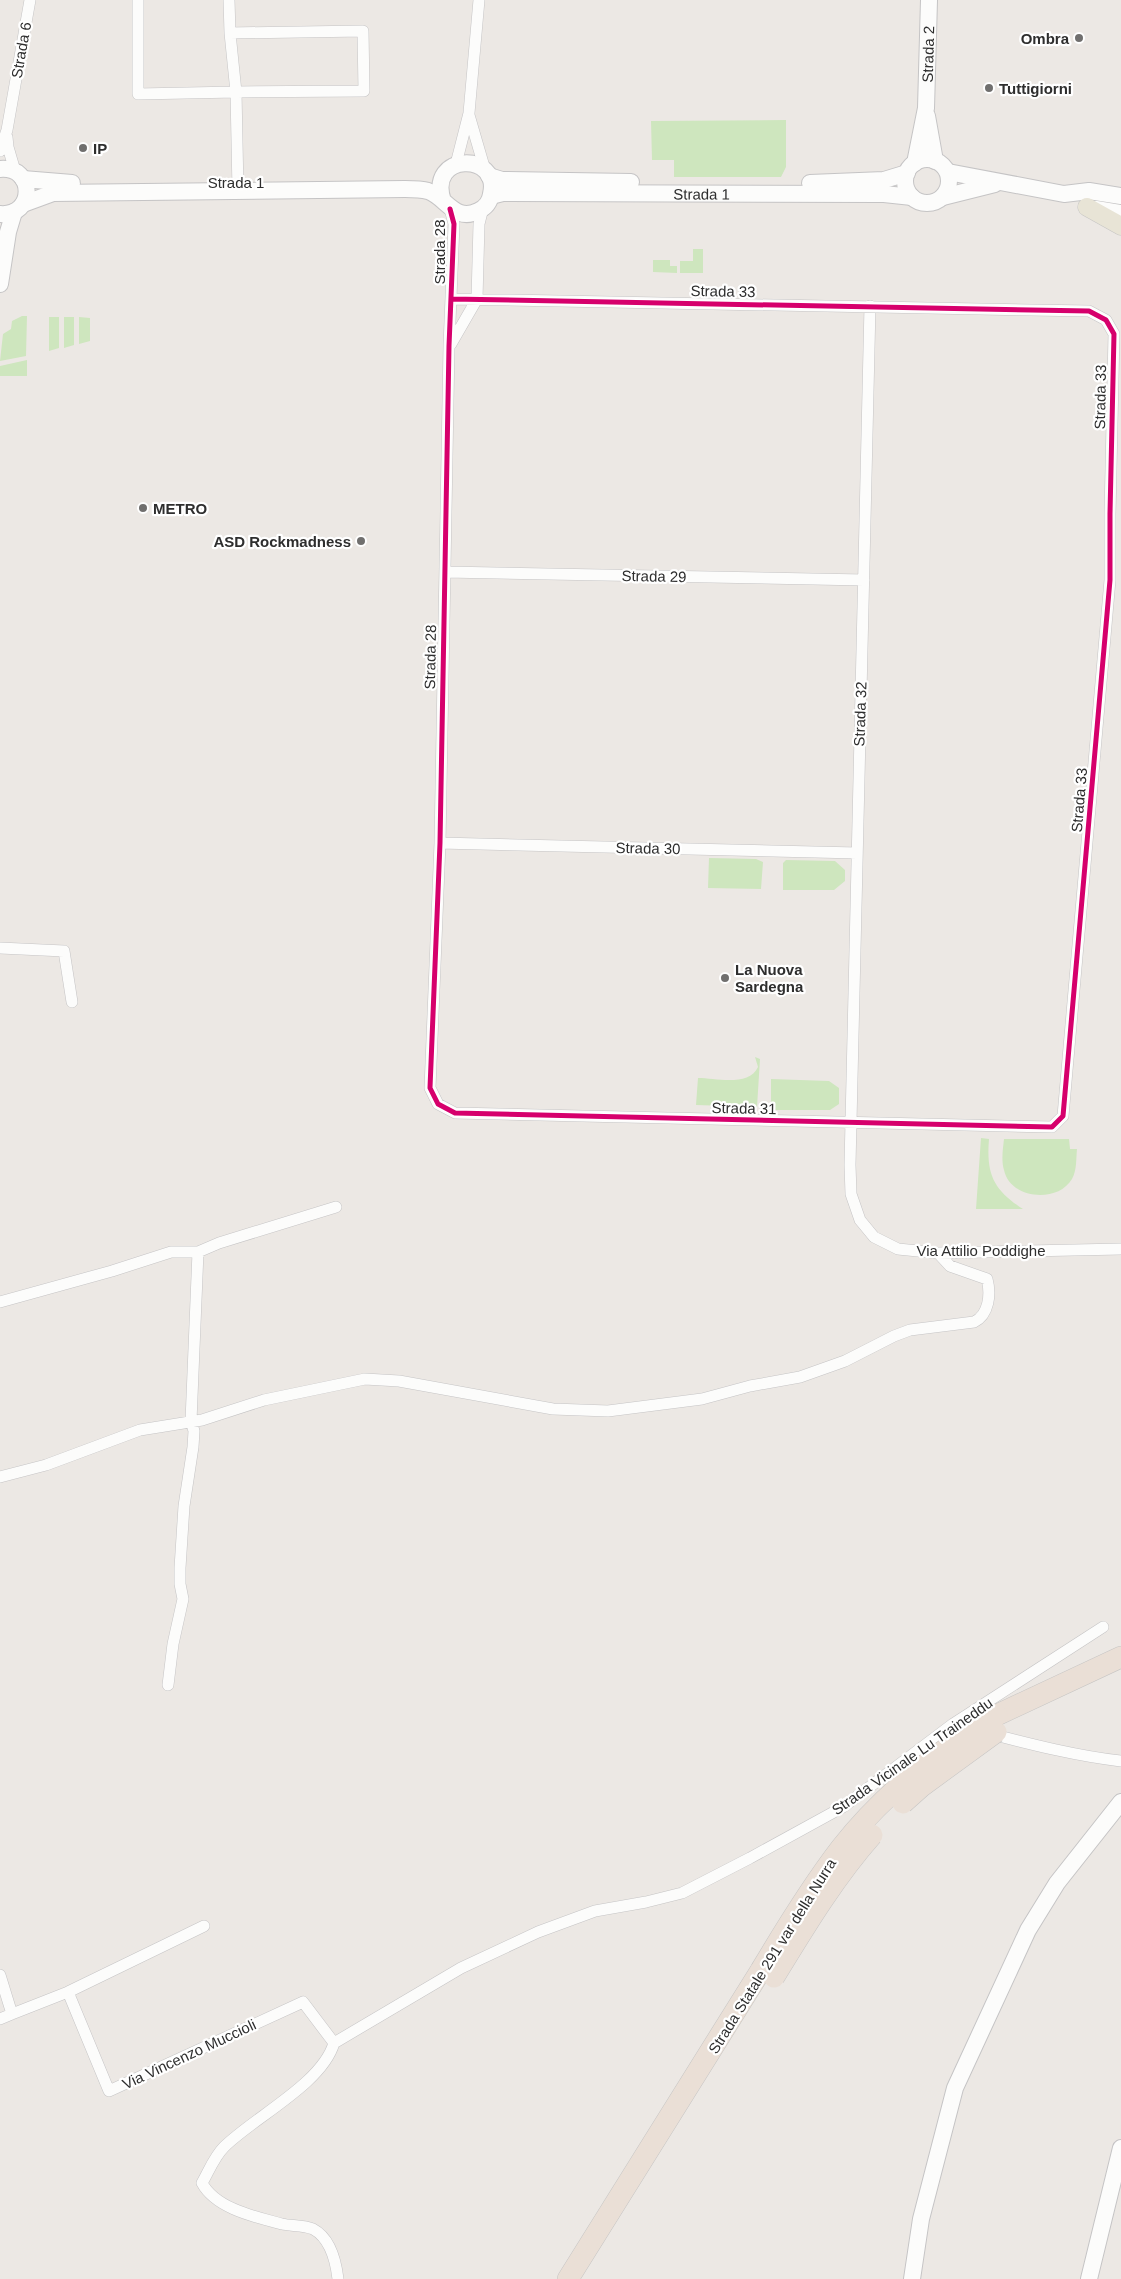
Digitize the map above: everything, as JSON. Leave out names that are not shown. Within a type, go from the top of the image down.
[{"type":"highway","name":"Strada Statale 291 var della Nurra","points":[[568,2279],[767,1973],[854,1856],[888,1817],[1000,1721],[1121,1657]]},
{"type":"highway","name":"Strada Statale 291 var della Nurra","points":[[1000,1721],[1121,1672]]},
{"type":"highway","name":"Strada Statale 291 var della Nurra","points":[[584,2279],[767,1973]]},
{"type":"main road","points":[[1087,207],[1121,226]]},
{"type":"street","name":"Strada 6","points":[[0,151],[7,130],[30,0]]},
{"type":"street","points":[[138,0],[138,94],[364,91],[363,31],[230,32]]},
{"type":"street","points":[[229,0],[236,92],[238,186]]},
{"type":"street","points":[[469,113],[492,189],[487,202],[467,214],[447,205],[440,185],[451,167],[469,113],[479,0]]},
{"type":"street","name":"Strada 2","points":[[929,0],[926,108],[935,161]]},
{"type":"street","name":"Strada 2","points":[[911,168],[926,108]]},
{"type":"street","name":"Strada 6","points":[[7,130],[13,173]]},
{"type":"street","points":[[451,167],[471,163],[502,180],[794,183],[884,180],[911,168],[925,159],[943,165],[948,172],[950,182],[944,196]]},
{"type":"street","name":"Strada 1","points":[[12,210],[53,193],[420,181],[432,178],[451,167]]},
{"type":"street","points":[[911,168],[906,186],[912,197],[920,202],[928,203],[944,196],[1001,183]]},
{"type":"street","points":[[948,172],[1064,194],[1089,191],[1121,196]]},
{"type":"street","points":[[0,284],[12,210],[27,191],[13,173]]},
{"type":"street","name":"Strada 1","points":[[13,173],[68,183],[405,189],[427,191],[447,205]]},
{"type":"street","name":"Strada 1","points":[[487,202],[504,193],[874,194],[912,197]]},
{"type":"street","points":[[1064,194],[1087,207],[1121,213]]},
{"type":"street","name":"Strada 28","points":[[449,346],[476,299],[479,224],[487,202]]},
{"type":"street","name":"Strada 28","points":[[438,1104],[430,1088],[440,843],[449,346],[454,224],[447,205]]},
{"type":"street","name":"Strada 33","points":[[451,298],[1089,311],[1106,320],[1114,334],[1110,580],[1106,648],[1063,1116],[1052,1127]]},
{"type":"street","name":"Strada 32","points":[[851,1123],[870,306]]},
{"type":"street","name":"Strada 29","points":[[444,572],[864,580]]},
{"type":"street","name":"Strada 30","points":[[440,843],[857,853]]},
{"type":"street","points":[[0,948],[64,951],[72,1002]]},
{"type":"street","name":"Strada 31","points":[[438,1104],[455,1113],[1052,1127]]},
{"type":"street","name":"Via Attilio Poddighe","points":[[851,1123],[852,1194],[860,1220],[874,1236],[898,1249],[938,1253],[1121,1249]]},
{"type":"street","points":[[0,1302],[112,1272],[171,1252],[198,1252],[219,1243],[336,1207]]},
{"type":"street","points":[[168,1685],[173,1644],[183,1599],[180,1584],[180,1568],[184,1506],[194,1431],[191,1421],[198,1252]]},
{"type":"street","points":[[0,1477],[46,1465],[140,1430],[202,1420],[279,1396],[365,1380],[399,1381],[553,1409],[593,1411],[702,1399],[750,1386],[800,1377],[845,1361],[910,1330],[974,1322],[982,1318],[986,1310],[989,1286],[987,1279],[950,1266],[938,1253]]},
{"type":"street","name":"Strada Vicinale Lu Traineddu","points":[[334,2043],[461,1968],[538,1932],[595,1911],[646,1902],[682,1893],[716,1876],[843,1807],[953,1724],[1104,1627]]},
{"type":"street","points":[[953,1724],[1043,1748],[1093,1758],[1121,1761]]},
{"type":"street","points":[[912,2279],[921,2219],[955,2088],[1028,1930],[1057,1883],[1121,1802]]},
{"type":"street","points":[[0,2019],[68,1992],[204,1926]]},
{"type":"street","points":[[0,1974],[12,2014]]},
{"type":"street","name":"Via Vincenzo Muccioli","points":[[68,1992],[109,2091],[303,2002],[334,2043]]},
{"type":"street","points":[[334,2043],[331,2054],[306,2082],[222,2149],[202,2183],[213,2197],[232,2208],[283,2224],[312,2229],[324,2238],[332,2252],[338,2279]]},
{"type":"street","points":[[1089,2279],[1121,2148]]},
{"type":"green space","points":[[786,120],[786,167],[781,177],[674,177],[674,160],[652,160],[651,121]]},
{"type":"green space","points":[[693,249],[703,249],[703,273],[680,273],[680,261],[693,261]]},
{"type":"green space","points":[[653,260],[670,260],[670,266],[677,266],[677,273],[653,272]]},
{"type":"green space","points":[[22,316],[27,316],[26,356],[0,361],[3,334],[11,329],[12,321]]},
{"type":"green space","points":[[49,317],[59,317],[59,348],[49,351]]},
{"type":"green space","points":[[64,317],[74,317],[74,345],[64,348]]},
{"type":"green space","points":[[79,317],[90,318],[90,341],[79,344]]},
{"type":"green space","points":[[27,360],[27,376],[0,376],[0,366]]},
{"type":"green space","points":[[709,858],[756,859],[763,862],[761,889],[708,888]]},
{"type":"green space","points":[[786,860],[835,861],[845,870],[845,881],[834,890],[783,890],[783,863]]},
{"type":"green space","points":[[755,1057],[760,1059],[757,1107],[696,1105],[698,1078],[731,1080],[747,1077],[754,1073],[758,1067]]},
{"type":"green space","points":[[771,1079],[829,1081],[839,1088],[839,1104],[830,1110],[771,1110]]},
{"type":"green space","points":[[981,1138],[989,1139],[989,1162],[994,1180],[1005,1195],[1023,1209],[976,1209]]},
{"type":"green space","points":[[1004,1139],[1069,1139],[1070,1149],[1077,1149],[1076,1168],[1072,1179],[1065,1187],[1045,1195],[1035,1195],[1015,1187],[1008,1180],[1003,1166]]},
{"type":"cycle path","points":[[450,209],[454,224],[449,346],[440,843],[430,1088],[438,1104],[455,1113],[1052,1127],[1063,1116],[1110,580],[1114,334],[1106,320],[1089,311],[451,299]]},
{"type":"place","name":"Ombra","points":[[1079,38]]},
{"type":"place","name":"Tuttigiorni","points":[[989,88]]},
{"type":"place","name":"IP","points":[[83,148]]},
{"type":"place","name":"METRO","points":[[143,508]]},
{"type":"place","name":"ASD Rockmadness","points":[[361,541]]},
{"type":"place","name":"La Nuova Sardegna","points":[[725,978]]}]
